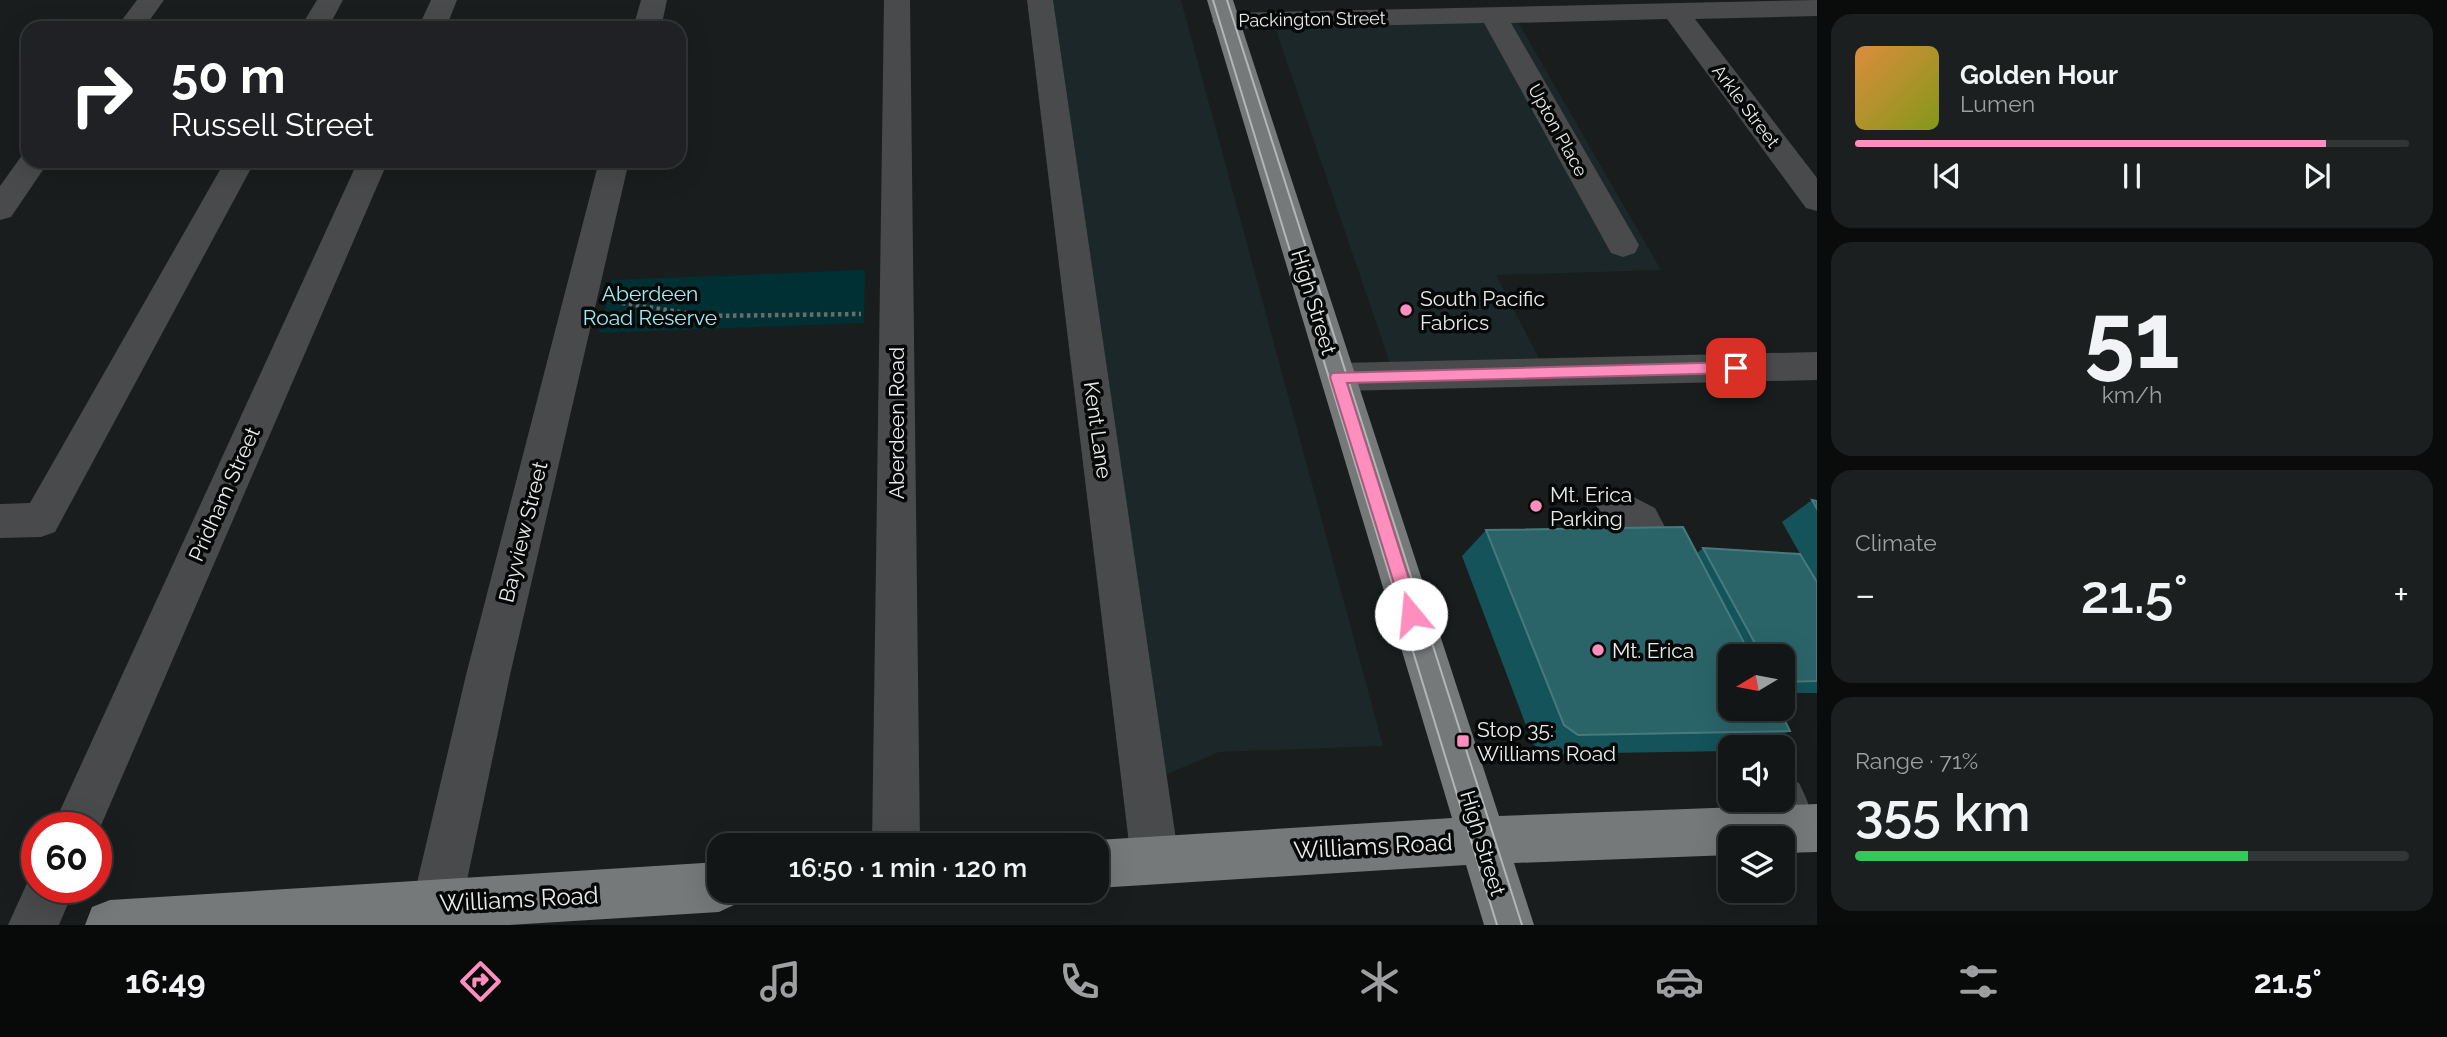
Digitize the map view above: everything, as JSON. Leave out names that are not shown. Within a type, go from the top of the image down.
[{"type":"main road","name":"High Street","points":[[1223,10],[1509,925]]},
{"type":"main road","name":"Williams Road","points":[[1109,863],[1799,819]]},
{"type":"main road","name":"Williams Road","points":[[110,925],[707,888]]},
{"type":"street","points":[[136,21],[151,0]]},
{"type":"street","points":[[318,21],[330,0]]},
{"type":"street","points":[[435,21],[444,0]]},
{"type":"street","points":[[649,21],[654,0]]},
{"type":"street","name":"Aberdeen Road","points":[[895,833],[897,0]]},
{"type":"street","name":"Kent Lane","points":[[1040,0],[1155,860]]},
{"type":"street","name":"Packington Street","points":[[1223,10],[1426,8],[1493,15],[1817,8]]},
{"type":"street","name":"Arkle Street","points":[[1675,11],[1817,200]]},
{"type":"street","name":"Upton Place","points":[[1493,15],[1623,244]]},
{"type":"street","points":[[0,209],[29,168]]},
{"type":"street","points":[[0,521],[41,520],[236,168]]},
{"type":"street","name":"Pridham Street","points":[[83,812],[370,168]]},
{"type":"street","name":"Bayview Street","points":[[437,904],[488,675],[612,168]]},
{"type":"street","points":[[1338,377],[1817,366]]},
{"type":"street","points":[[1616,505],[1642,520],[1683,603]]},
{"type":"street","points":[[33,925],[43,903]]},
{"type":"path","points":[[606,302],[701,316],[864,314]]},
{"type":"shaded area","points":[[1035,0],[1181,0],[1383,746],[1219,752],[1144,784]]},
{"type":"shaded area","points":[[1518,22],[1661,270],[1496,275],[1544,368],[1391,366],[1274,24]]},
{"type":"green space","name":"Aberdeen Road Reserve","points":[[865,270],[864,323],[599,333],[611,280]]},
{"type":"building","name":"Mt. Erica","points":[[1683,527],[1745,644],[1718,644],[1718,721],[1785,721],[1790,731],[1578,735],[1564,725],[1486,530]]},
{"type":"building","points":[[1703,548],[1800,554],[1817,582],[1817,681],[1796,682],[1796,644],[1755,644]]},
{"type":"tram line","points":[[1213,0],[1497,925]]},
{"type":"tram line","points":[[1227,0],[1522,925]]},
{"type":"place","name":"South Pacific Fabrics","points":[[1406,310]]},
{"type":"place","name":"Mt. Erica Parking","points":[[1536,506]]},
{"type":"place","name":"Mt. Erica","points":[[1598,650]]},
{"type":"place","name":"Stop 35: Williams Road","points":[[1463,741]]},
{"type":"route","points":[[1411,614],[1338,377],[1736,368]]}]
